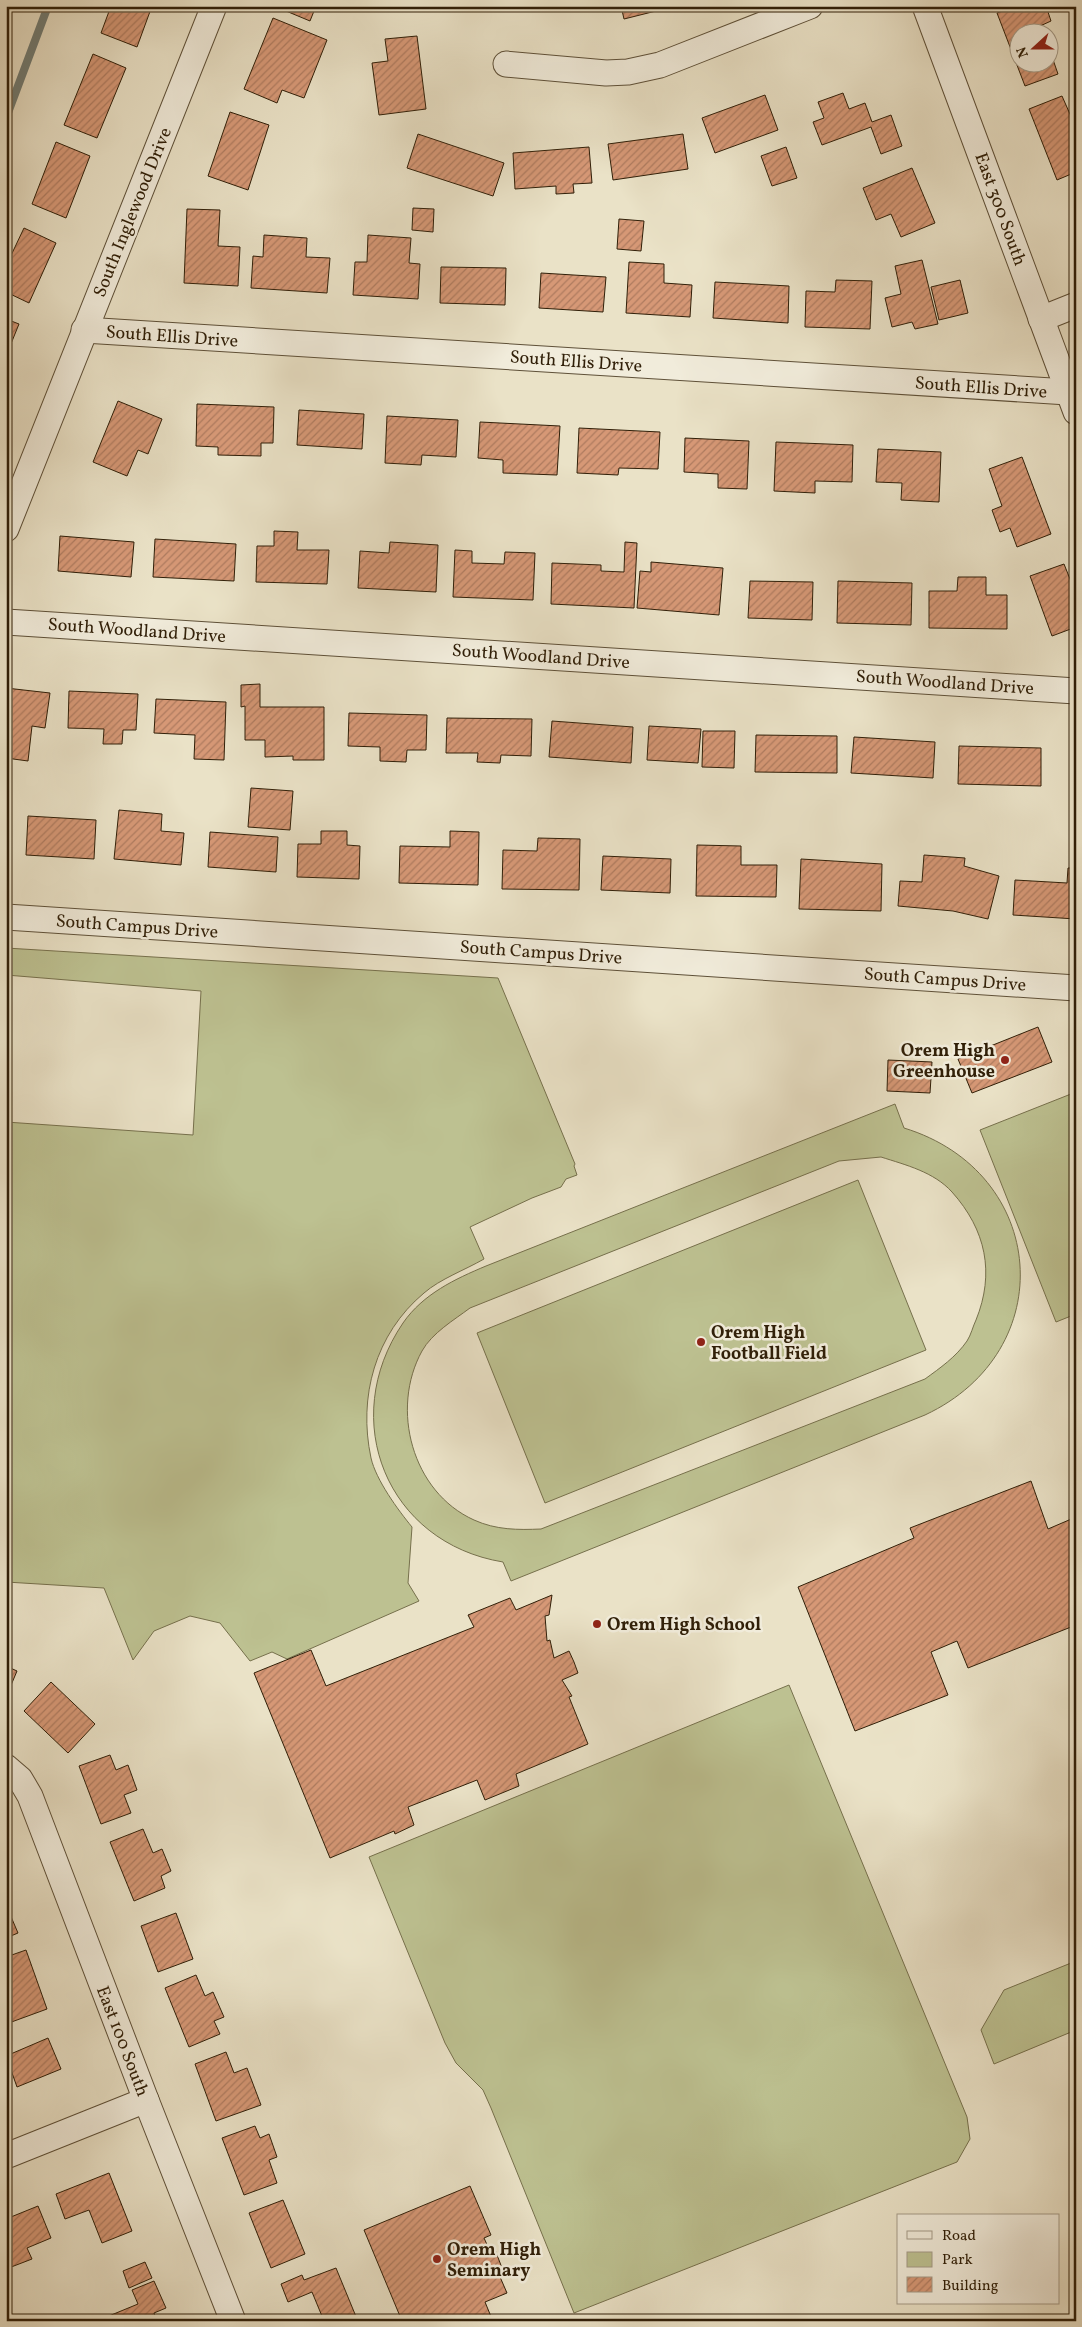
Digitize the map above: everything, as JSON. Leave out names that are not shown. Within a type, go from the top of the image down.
[{"type":"street","name":"South Inglewood Drive","points":[[6,529],[214,6]]},
{"type":"street","points":[[506,64],[606,73],[628,72],[660,65],[810,6]]},
{"type":"street","name":"East 300 South","points":[[925,6],[1072,402]]},
{"type":"street","points":[[1041,319],[1076,305]]},
{"type":"street","name":"South Ellis Drive","points":[[84,330],[1072,402]]},
{"type":"street","name":"South Woodland Drive","points":[[6,622],[1076,690]]},
{"type":"street","name":"South Campus Drive","points":[[6,918],[1076,988]]},
{"type":"street","name":"East 100 South","points":[[6,1767],[20,1779],[30,1796],[233,2321]]},
{"type":"street","points":[[6,2156],[146,2100]]},
{"type":"green space","points":[[6,948],[498,978],[575,1164],[577,1175],[566,1179],[561,1187],[532,1198],[470,1227],[484,1259],[437,1283],[407,1309],[382,1347],[374,1368],[367,1412],[371,1458],[382,1485],[412,1527],[408,1583],[419,1601],[287,1659],[272,1652],[250,1661],[220,1623],[190,1616],[154,1631],[133,1660],[104,1588],[6,1582],[6,1122],[193,1135],[201,991],[6,975]]},
{"type":"green space","points":[[1076,1092],[1076,1314],[1056,1322],[980,1130]]},
{"type":"green space","points":[[895,1104],[904,1128],[952,1150],[987,1182],[1010,1221],[1020,1264],[1017,1308],[1000,1349],[969,1386],[925,1415],[511,1581],[503,1562],[463,1550],[429,1530],[403,1504],[385,1472],[375,1436],[374,1399],[384,1360],[403,1323],[420,1304],[440,1288],[486,1266]],"holes":[[[881,1157],[910,1166],[928,1174],[945,1185],[964,1206],[973,1221],[984,1253],[986,1269],[985,1286],[982,1303],[970,1336],[953,1357],[925,1379],[541,1529],[507,1529],[482,1523],[453,1507],[435,1490],[422,1470],[413,1447],[408,1423],[408,1398],[413,1374],[422,1351],[431,1338],[450,1322],[470,1308],[839,1161]]]},
{"type":"green space","name":"Orem High Football Field","points":[[858,1180],[926,1350],[545,1503],[477,1333]]},
{"type":"green space","points":[[789,1685],[967,2117],[970,2139],[957,2162],[574,2313],[483,2090],[456,2063],[445,2043],[369,1857]]},
{"type":"green space","points":[[1076,1961],[1076,2030],[994,2064],[981,2030],[1004,1990]]},
{"type":"building","points":[[111,6],[152,6],[137,47],[101,33]]},
{"type":"building","points":[[274,6],[316,6],[310,21]]},
{"type":"building","points":[[621,6],[676,6],[624,19]]},
{"type":"building","points":[[1015,6],[1046,6],[1051,21],[1010,22],[1010,47],[997,13]]},
{"type":"building","points":[[273,18],[327,40],[304,98],[282,90],[277,103],[244,89]]},
{"type":"building","points":[[417,36],[426,109],[379,115],[372,63],[388,61],[385,39]]},
{"type":"building","points":[[93,54],[126,68],[97,138],[64,125]]},
{"type":"building","points":[[1020,72],[1057,72],[1058,74],[1025,86]]},
{"type":"building","points":[[843,93],[849,109],[865,103],[872,122],[891,115],[902,146],[881,154],[871,127],[822,145],[813,122],[824,118],[818,102]]},
{"type":"building","points":[[765,95],[778,130],[715,153],[702,118]]},
{"type":"building","points":[[1062,96],[1073,121],[1076,120],[1076,172],[1057,180],[1029,109]]},
{"type":"building","points":[[230,112],[269,125],[248,190],[208,176]]},
{"type":"building","points":[[418,134],[504,163],[493,196],[407,168]]},
{"type":"building","points":[[683,134],[688,169],[613,180],[608,144]]},
{"type":"building","points":[[56,142],[90,156],[66,218],[32,204]]},
{"type":"building","points":[[589,147],[592,183],[573,184],[574,193],[556,194],[556,186],[515,189],[513,153]]},
{"type":"building","points":[[786,147],[797,178],[772,186],[761,156]]},
{"type":"building","points":[[912,168],[935,223],[901,237],[891,214],[876,220],[863,188]]},
{"type":"building","points":[[413,208],[434,209],[433,232],[412,230]]},
{"type":"building","points":[[187,209],[220,210],[218,246],[240,247],[238,286],[184,283]]},
{"type":"building","points":[[619,219],[644,221],[641,251],[617,249]]},
{"type":"building","points":[[24,228],[56,243],[29,303],[6,292],[6,266]]},
{"type":"building","points":[[264,235],[307,238],[306,257],[330,258],[327,293],[251,288],[253,256],[263,257]]},
{"type":"building","points":[[368,235],[411,238],[409,263],[420,264],[418,299],[353,295],[355,262],[367,262]]},
{"type":"building","points":[[922,260],[938,324],[915,329],[912,322],[892,327],[885,298],[901,294],[895,266]]},
{"type":"building","points":[[629,262],[664,264],[664,283],[692,285],[690,317],[626,313]]},
{"type":"building","points":[[441,267],[506,268],[505,305],[440,303]]},
{"type":"building","points":[[541,273],[606,277],[603,312],[539,308]]},
{"type":"building","points":[[836,280],[872,281],[870,329],[805,327],[806,291],[835,292]]},
{"type":"building","points":[[960,280],[968,313],[939,320],[931,287]]},
{"type":"building","points":[[715,282],[789,286],[788,323],[713,318]]},
{"type":"building","points":[[6,319],[19,324],[6,356]]},
{"type":"building","points":[[118,401],[162,419],[148,454],[138,450],[127,476],[93,462]]},
{"type":"building","points":[[197,404],[274,407],[273,443],[261,443],[261,456],[218,455],[218,447],[196,446]]},
{"type":"building","points":[[299,410],[364,414],[362,449],[297,445]]},
{"type":"building","points":[[387,416],[458,420],[456,457],[422,455],[421,465],[385,463]]},
{"type":"building","points":[[480,422],[560,426],[557,475],[503,473],[503,460],[478,458]]},
{"type":"building","points":[[579,428],[660,432],[658,469],[619,468],[618,475],[577,473]]},
{"type":"building","points":[[685,438],[749,441],[747,489],[718,488],[718,474],[684,472]]},
{"type":"building","points":[[776,442],[853,445],[852,482],[815,481],[815,493],[774,491]]},
{"type":"building","points":[[878,449],[941,452],[939,502],[901,500],[902,483],[876,482]]},
{"type":"building","points":[[1022,457],[1051,534],[1017,547],[1010,528],[1000,532],[992,510],[1002,506],[989,469]]},
{"type":"building","points":[[274,531],[298,532],[297,550],[329,550],[327,584],[256,582],[257,546],[274,546]]},
{"type":"building","points":[[60,536],[134,542],[131,577],[58,571]]},
{"type":"building","points":[[155,539],[236,544],[234,581],[153,577]]},
{"type":"building","points":[[390,542],[438,545],[436,592],[358,588],[360,551],[389,553]]},
{"type":"building","points":[[625,542],[637,543],[634,608],[551,604],[552,563],[601,565],[601,571],[624,572]]},
{"type":"building","points":[[455,550],[472,551],[472,563],[504,564],[505,552],[535,553],[533,600],[453,597]]},
{"type":"building","points":[[651,562],[723,568],[719,615],[637,608],[640,571],[651,572]]},
{"type":"building","points":[[1064,564],[1076,594],[1076,627],[1052,636],[1030,576]]},
{"type":"building","points":[[958,577],[986,577],[986,595],[1007,595],[1007,629],[929,628],[929,591],[957,591]]},
{"type":"building","points":[[750,581],[813,582],[812,620],[748,618]]},
{"type":"building","points":[[838,581],[912,583],[911,625],[837,623]]},
{"type":"building","points":[[260,684],[260,707],[324,707],[324,760],[293,760],[293,756],[265,757],[265,740],[245,740],[245,706],[241,707],[241,685]]},
{"type":"building","points":[[6,688],[50,693],[45,728],[32,726],[28,761],[6,758]]},
{"type":"building","points":[[69,691],[138,694],[136,730],[123,730],[122,744],[103,744],[104,729],[68,728]]},
{"type":"building","points":[[156,699],[226,702],[224,760],[194,759],[195,735],[154,733]]},
{"type":"building","points":[[349,713],[427,715],[426,750],[407,750],[406,762],[380,761],[380,747],[348,746]]},
{"type":"building","points":[[447,718],[532,719],[531,756],[501,755],[500,763],[477,762],[478,753],[446,753]]},
{"type":"building","points":[[552,721],[633,727],[631,763],[549,757]]},
{"type":"building","points":[[649,726],[701,729],[698,763],[647,760]]},
{"type":"building","points":[[703,731],[735,731],[734,768],[702,767]]},
{"type":"building","points":[[756,735],[837,736],[837,773],[755,772]]},
{"type":"building","points":[[854,737],[935,742],[933,778],[851,773]]},
{"type":"building","points":[[959,746],[1041,748],[1041,786],[958,784]]},
{"type":"building","points":[[251,788],[293,791],[290,830],[248,827]]},
{"type":"building","points":[[119,810],[162,814],[161,831],[184,833],[181,865],[114,859]]},
{"type":"building","points":[[28,816],[96,820],[94,859],[26,855]]},
{"type":"building","points":[[321,831],[347,831],[347,845],[360,846],[359,879],[297,877],[298,844],[321,844]]},
{"type":"building","points":[[450,831],[479,832],[478,885],[399,883],[400,846],[450,847]]},
{"type":"building","points":[[210,832],[278,837],[276,872],[208,867]]},
{"type":"building","points":[[538,838],[580,839],[579,890],[502,889],[503,850],[537,851]]},
{"type":"building","points":[[697,845],[741,846],[741,865],[777,865],[776,897],[696,896]]},
{"type":"building","points":[[924,855],[965,858],[964,866],[999,876],[988,919],[953,911],[898,906],[900,881],[922,882]]},
{"type":"building","points":[[603,856],[671,859],[670,893],[601,890]]},
{"type":"building","points":[[801,859],[882,864],[881,911],[799,909]]},
{"type":"building","points":[[1068,868],[1076,868],[1076,919],[1013,915],[1015,880],[1067,883]]},
{"type":"building","name":"Orem High Greenhouse","points":[[1038,1027],[1052,1062],[972,1093],[958,1059]]},
{"type":"building","points":[[888,1060],[932,1062],[930,1093],[887,1091]]},
{"type":"building","points":[[1031,1481],[1048,1529],[1076,1517],[1076,1625],[968,1668],[957,1641],[931,1652],[948,1695],[855,1731],[798,1587],[914,1538],[910,1528]]},
{"type":"building","points":[[552,1595],[549,1615],[545,1616],[547,1641],[550,1640],[554,1658],[569,1651],[574,1662],[578,1673],[562,1680],[572,1696],[569,1697],[588,1744],[516,1774],[519,1786],[485,1800],[477,1780],[408,1807],[414,1825],[395,1834],[394,1831],[330,1858],[254,1673],[311,1650],[326,1686],[474,1627],[468,1615],[510,1598],[516,1610]]},
{"type":"building","points":[[6,1666],[17,1671],[6,1697]]},
{"type":"building","points":[[51,1682],[95,1724],[68,1753],[24,1711]]},
{"type":"building","points":[[110,1755],[116,1770],[128,1765],[137,1790],[124,1795],[131,1813],[101,1824],[79,1766]]},
{"type":"building","points":[[143,1829],[153,1853],[162,1849],[171,1871],[161,1876],[165,1888],[134,1901],[110,1842]]},
{"type":"building","points":[[6,1905],[18,1933],[6,1938]]},
{"type":"building","points":[[176,1913],[193,1959],[158,1972],[141,1926]]},
{"type":"building","points":[[26,1950],[47,2009],[6,2024],[6,1957]]},
{"type":"building","points":[[196,1975],[205,1996],[213,1992],[224,2017],[214,2021],[220,2034],[189,2047],[165,1988]]},
{"type":"building","points":[[48,2038],[61,2069],[17,2087],[6,2056]]},
{"type":"building","points":[[226,2052],[234,2073],[247,2068],[261,2105],[216,2121],[195,2064]]},
{"type":"building","points":[[255,2126],[260,2138],[269,2134],[277,2157],[269,2160],[277,2183],[244,2195],[222,2138]]},
{"type":"building","points":[[109,2173],[132,2231],[102,2243],[89,2210],[65,2219],[56,2194]]},
{"type":"building","name":"Orem High Seminary","points":[[470,2186],[491,2235],[484,2238],[489,2249],[494,2247],[502,2268],[497,2270],[507,2293],[485,2302],[492,2319],[487,2321],[402,2321],[364,2230]]},
{"type":"building","points":[[283,2200],[305,2254],[271,2268],[249,2213]]},
{"type":"building","points":[[38,2206],[51,2238],[27,2248],[32,2259],[6,2269],[6,2219]]},
{"type":"building","points":[[145,2262],[152,2278],[129,2288],[123,2271]]},
{"type":"building","points":[[336,2268],[357,2319],[324,2321],[312,2292],[288,2302],[281,2284],[302,2275],[304,2280]]},
{"type":"building","points":[[154,2281],[166,2308],[154,2313],[157,2321],[106,2321],[104,2318],[138,2304],[132,2290]]},
{"type":"waterway","points":[[6,118],[48,6]]},
{"type":"place","name":"Orem High Greenhouse","points":[[1005,1060]]},
{"type":"place","name":"Orem High Football Field","points":[[701,1342]]},
{"type":"place","name":"Orem High School","points":[[597,1624]]},
{"type":"place","name":"Orem High Seminary","points":[[437,2259]]}]
